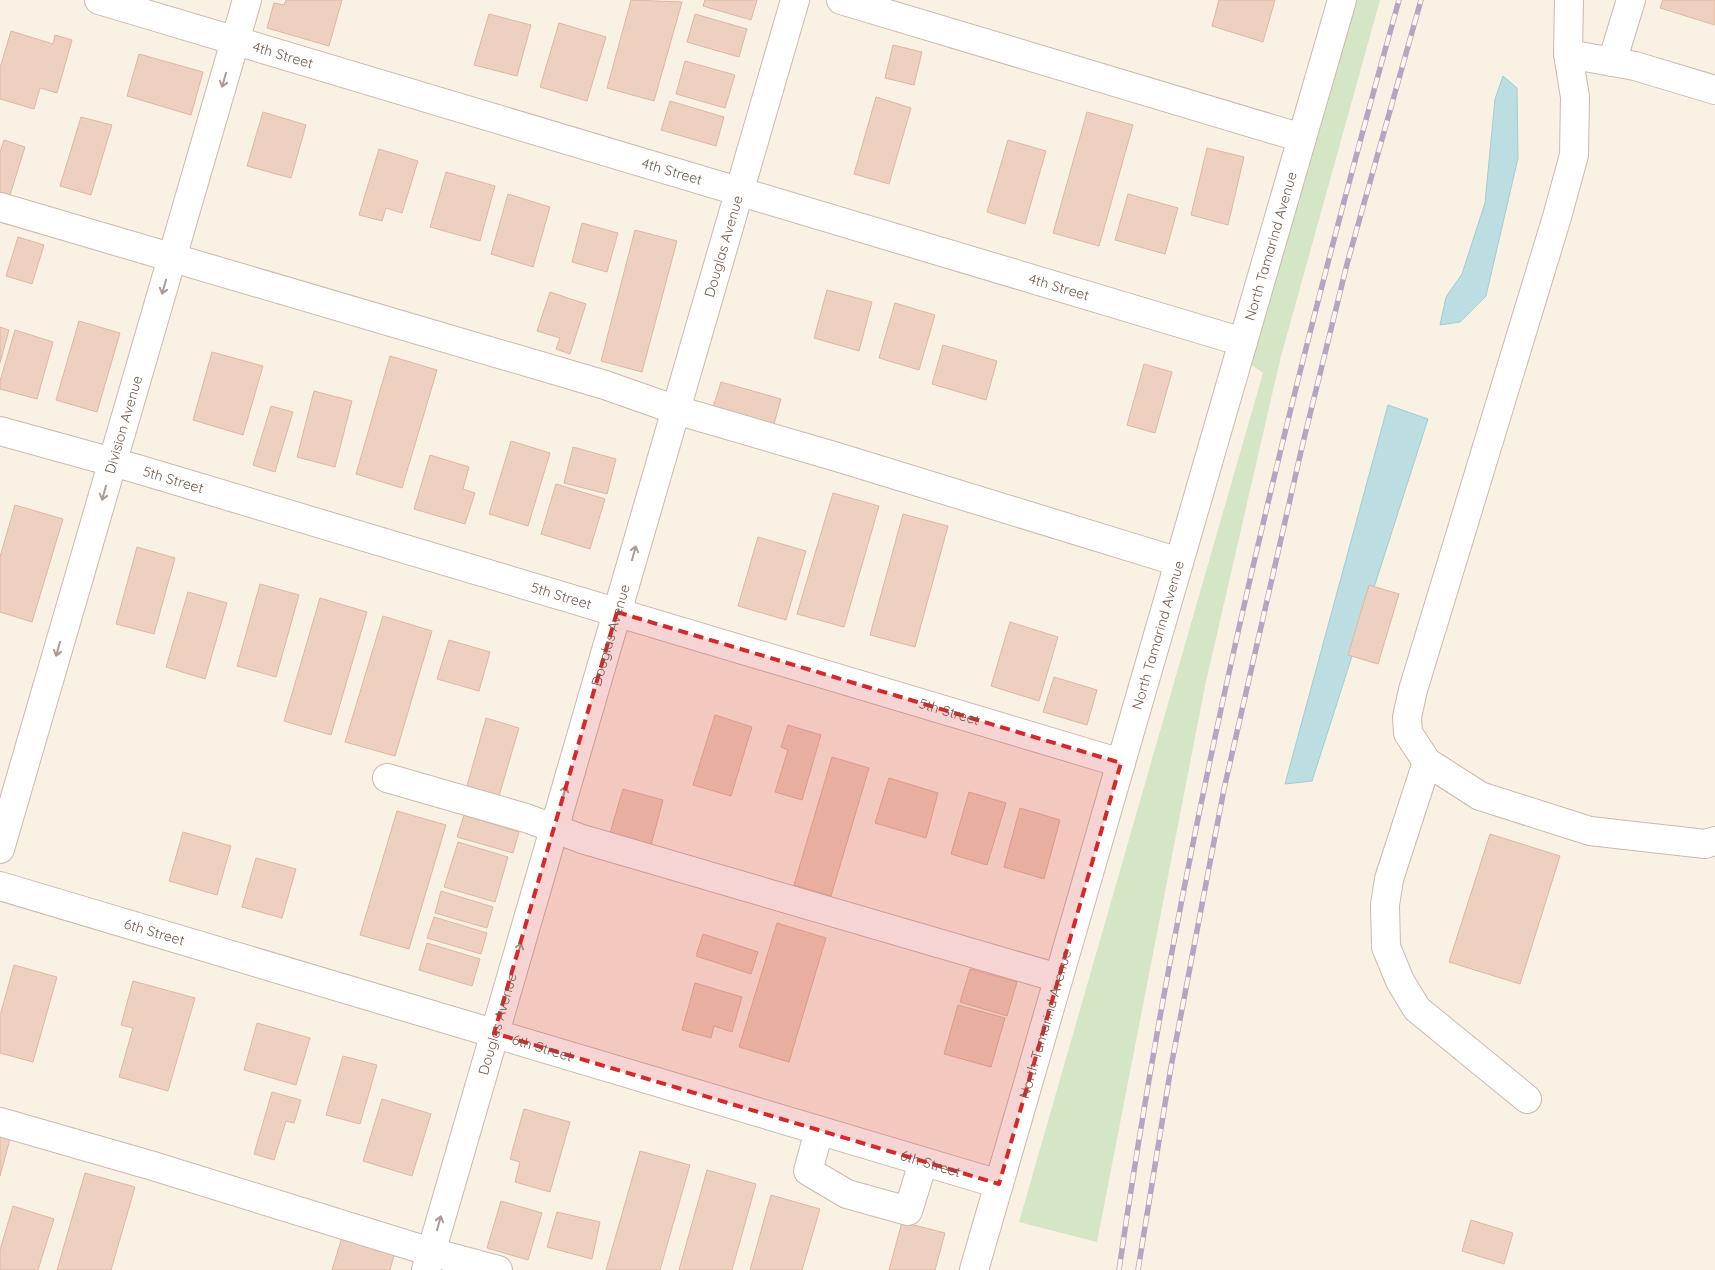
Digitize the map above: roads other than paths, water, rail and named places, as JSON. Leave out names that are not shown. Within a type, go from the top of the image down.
[{"type":"street","name":"4th Street","points":[[99,0],[1243,342]]},
{"type":"street","name":"Division Avenue","points":[[0,849],[247,0]]},
{"type":"street","name":"Douglas Avenue","points":[[428,1261],[795,0]]},
{"type":"street","points":[[841,0],[1302,138]]},
{"type":"street","name":"North Tamarind Avenue","points":[[977,1269],[999,1184],[1058,978],[1342,0]]},
{"type":"street","points":[[1569,0],[1568,54],[1575,97],[1574,155],[1406,717],[1408,732],[1427,762],[1480,796],[1590,831],[1705,844],[1715,841]]},
{"type":"street","points":[[1612,62],[1630,0]]},
{"type":"street","points":[[1568,54],[1635,66],[1715,90]]},
{"type":"street","points":[[0,206],[605,385],[676,410],[828,454],[1179,562]]},
{"type":"street","name":"5th Street","points":[[0,431],[113,462],[1121,762]]},
{"type":"street","points":[[1427,762],[1389,879],[1385,905],[1386,947],[1400,981],[1417,1009],[1527,1099]]},
{"type":"street","points":[[387,778],[554,828],[582,839],[1058,978]]},
{"type":"street","name":"6th Street","points":[[0,886],[923,1163],[999,1184]]},
{"type":"street","points":[[0,1122],[153,1166],[428,1261],[498,1270]]},
{"type":"street","points":[[819,1131],[808,1171],[847,1194],[908,1210],[923,1163]]},
{"type":"water","points":[[1503,76],[1517,88],[1518,158],[1486,296],[1460,322],[1440,325],[1446,297],[1462,274],[1485,203],[1495,99]]},
{"type":"water","points":[[1388,405],[1428,419],[1312,781],[1285,784]]},
{"type":"railway","points":[[1119,1270],[1144,1109],[1172,949],[1238,630],[1315,314],[1399,0]]},
{"type":"railway","points":[[1138,1270],[1171,1067],[1224,789],[1302,447],[1347,264],[1421,0]]}]
